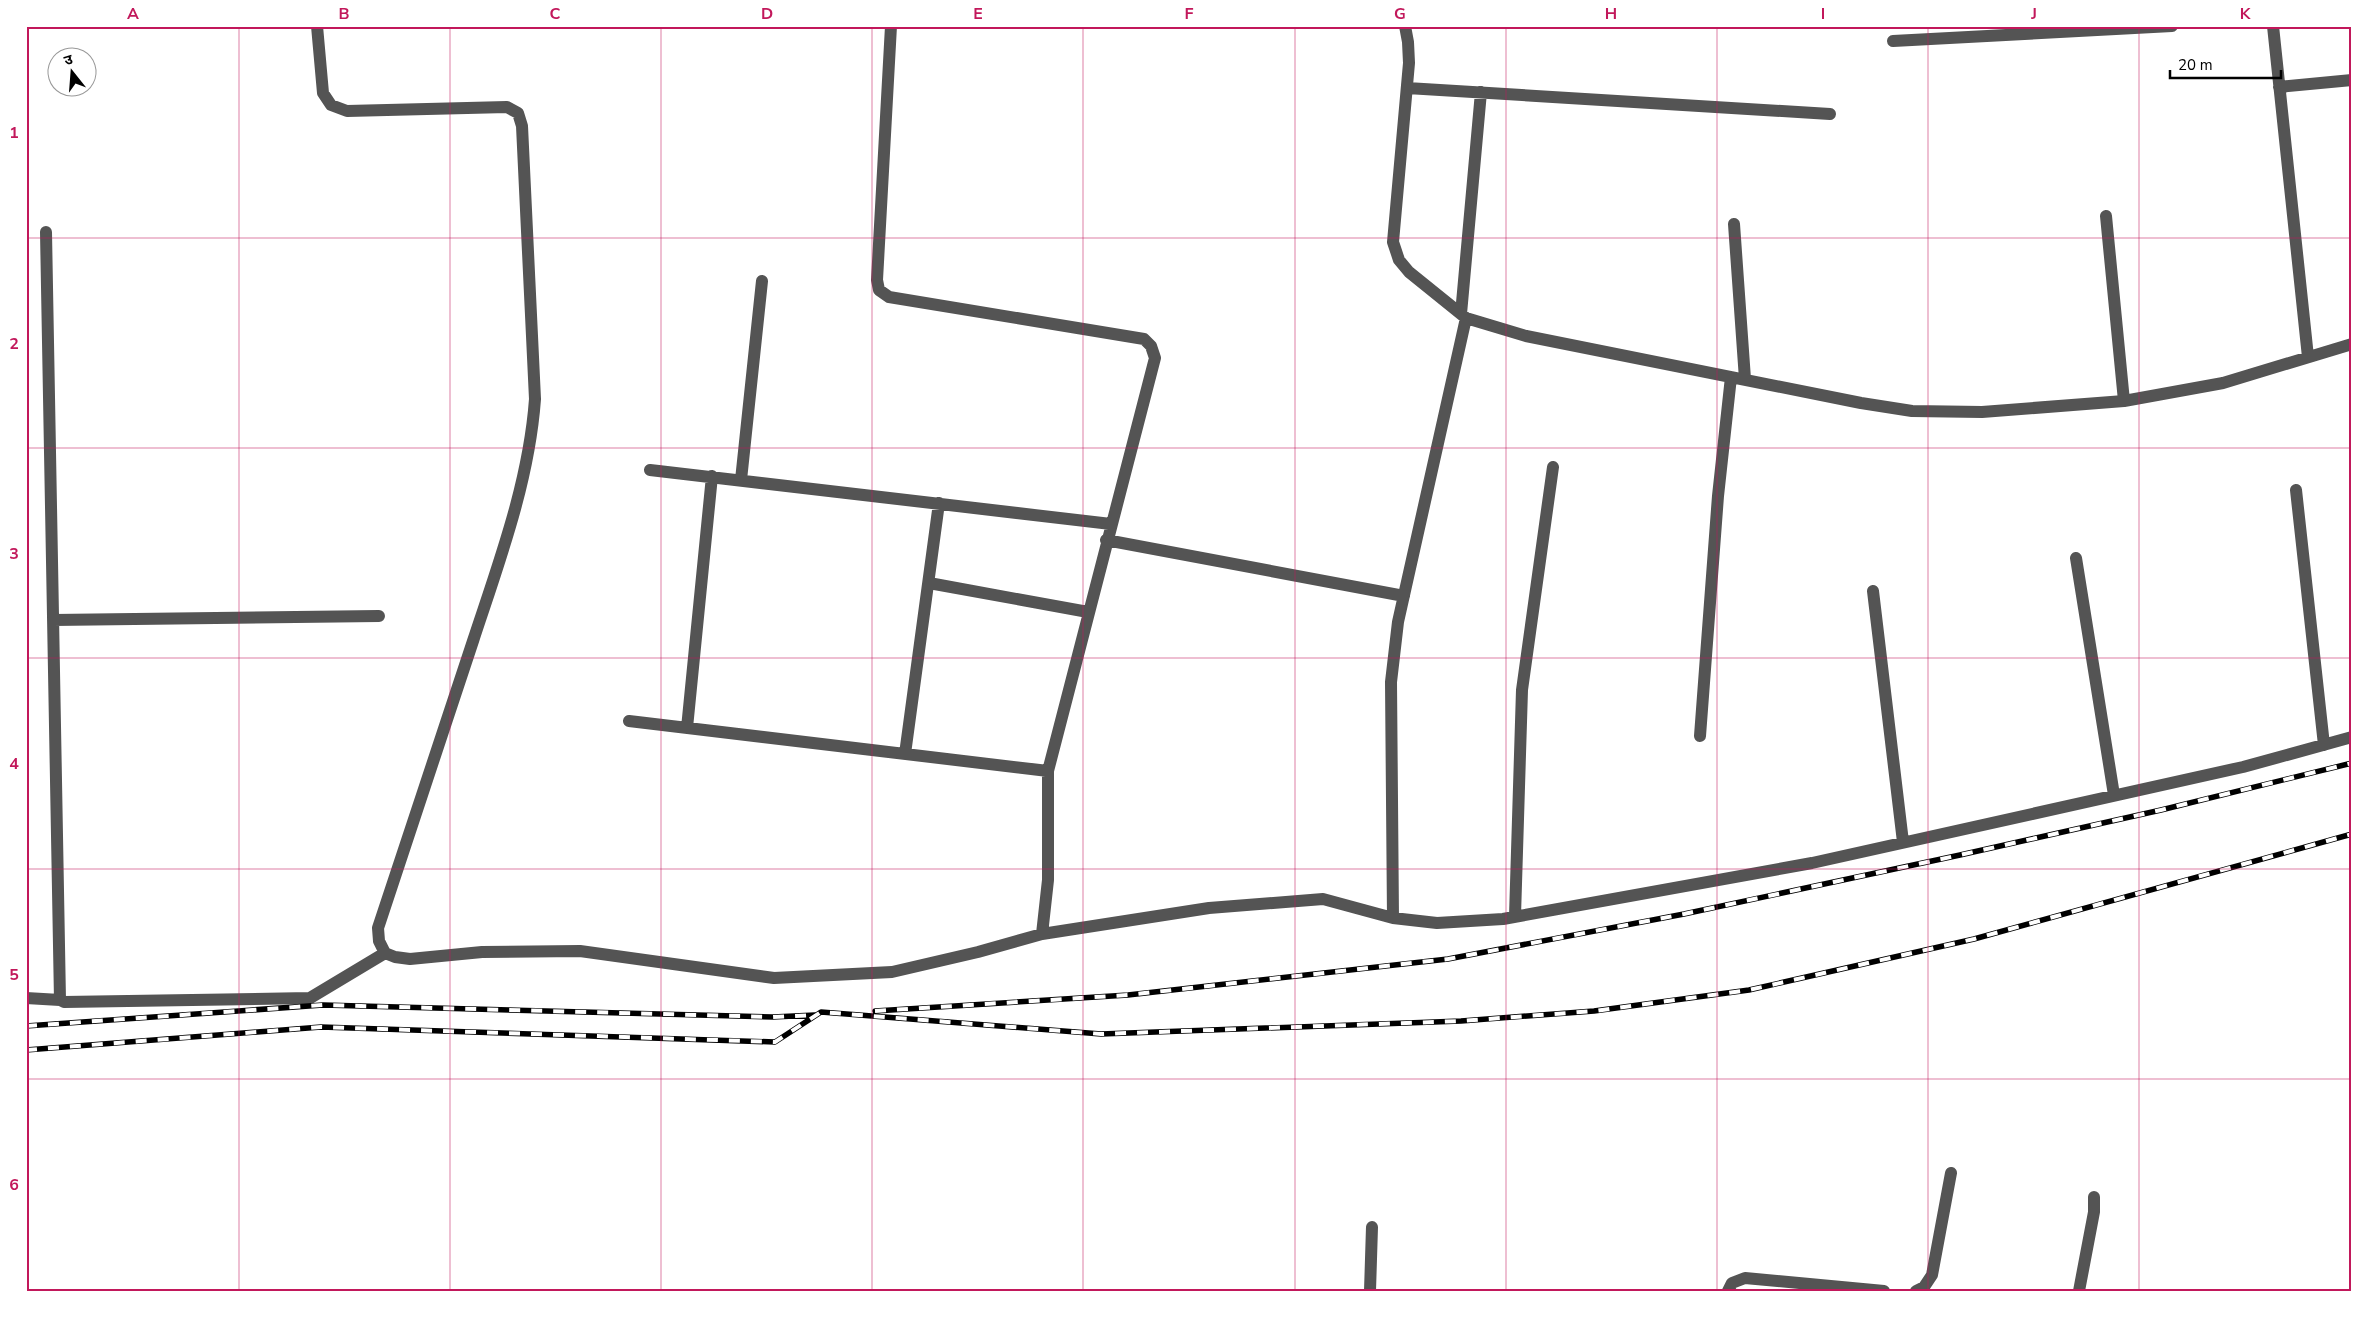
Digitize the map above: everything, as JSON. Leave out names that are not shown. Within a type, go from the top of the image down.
[{"type":"street","points":[[317,26],[323,93],[331,105],[347,111],[507,107],[518,113],[522,126],[535,399],[529,456],[503,550],[378,928],[379,942],[385,953],[395,957],[410,959],[482,952],[580,951],[774,978],[892,972],[978,952],[1042,934],[1209,908],[1323,898],[1393,918],[1436,924],[1515,916],[1812,863],[2243,767],[2352,737]]},
{"type":"street","points":[[891,26],[877,280],[880,290],[889,297],[1144,339],[1151,346],[1155,358],[1106,540],[1048,771],[1048,880],[1042,934]]},
{"type":"street","points":[[1405,26],[1408,42],[1407,88],[1393,242],[1399,260],[1409,272],[1464,316],[1526,336],[1912,411],[1982,412],[2124,401],[2223,383],[2352,344]]},
{"type":"street","points":[[1893,41],[2172,26]]},
{"type":"street","points":[[2273,26],[2308,357]]},
{"type":"street","points":[[2279,87],[2352,80]]},
{"type":"street","points":[[1407,88],[1830,114]]},
{"type":"street","points":[[1393,918],[1390,682],[1393,653],[1464,316],[1481,92]]},
{"type":"street","points":[[2106,216],[2124,401]]},
{"type":"street","points":[[1734,224],[1744,379]]},
{"type":"street","points":[[46,232],[60,1000]]},
{"type":"street","points":[[741,480],[762,281]]},
{"type":"street","points":[[1700,736],[1718,496],[1731,377]]},
{"type":"street","points":[[1515,916],[1522,690],[1553,467]]},
{"type":"street","points":[[650,470],[1111,524]]},
{"type":"street","points":[[687,728],[712,476]]},
{"type":"street","points":[[2296,490],[2324,745]]},
{"type":"street","points":[[905,754],[939,503]]},
{"type":"street","points":[[1106,540],[1404,596]]},
{"type":"street","points":[[2076,558],[2114,795]]},
{"type":"street","points":[[929,583],[1088,612]]},
{"type":"street","points":[[1873,591],[1903,842]]},
{"type":"street","points":[[53,620],[379,616]]},
{"type":"street","points":[[629,721],[1048,771]]},
{"type":"street","points":[[26,998],[60,1000],[64,1002],[310,998],[385,953]]},
{"type":"street","points":[[1916,1291],[1924,1287],[1932,1275],[1951,1173]]},
{"type":"street","points":[[2079,1291],[2094,1212],[2094,1197]]},
{"type":"street","points":[[1370,1291],[1372,1227]]},
{"type":"street","points":[[1728,1291],[1732,1283],[1745,1278],[1884,1291]]},
{"type":"railway","points":[[875,1011],[1128,995],[1448,959],[1684,914],[1960,855],[2161,810],[2352,763]]},
{"type":"railway","points":[[26,1050],[321,1027],[775,1042],[821,1012],[1101,1034],[1461,1021],[1594,1011],[1749,990],[1974,939],[2352,834]]},
{"type":"railway","points":[[26,1026],[323,1005],[773,1017],[815,1015]]}]
